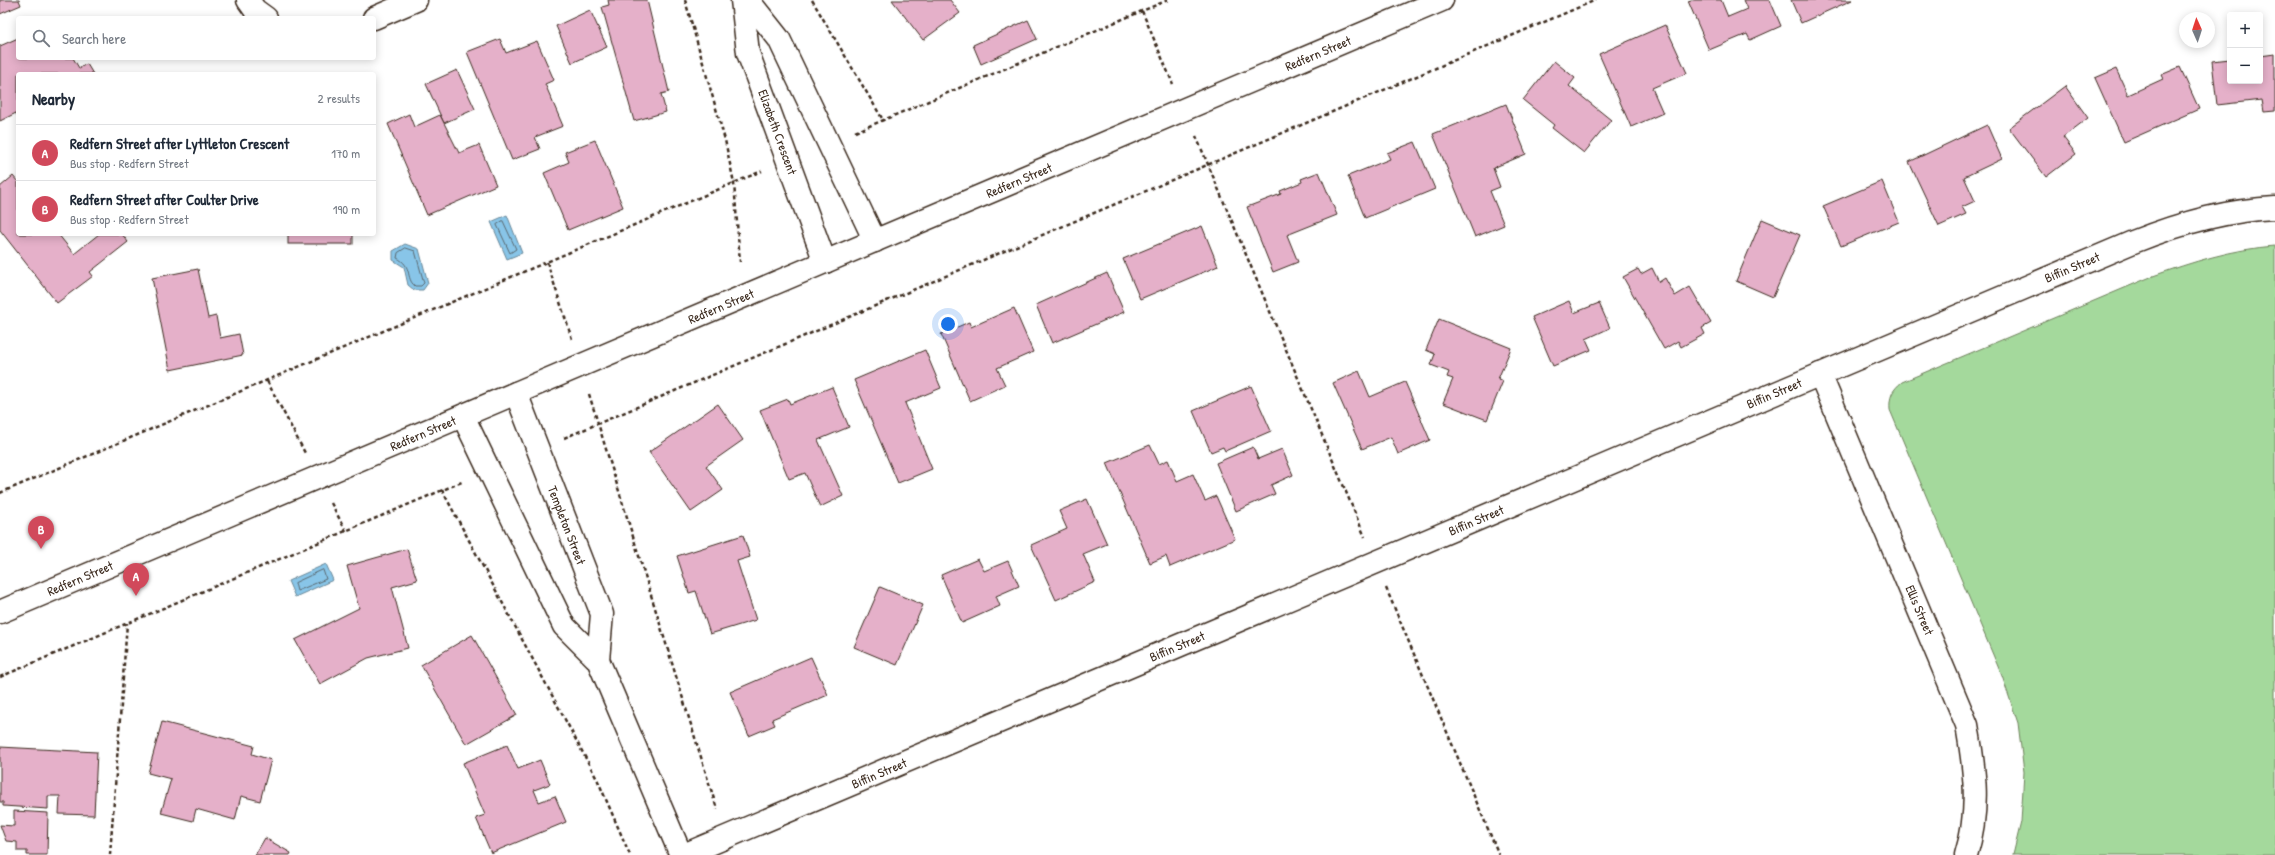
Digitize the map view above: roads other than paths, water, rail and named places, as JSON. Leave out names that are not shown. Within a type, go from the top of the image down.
[{"type":"street","points":[[248,0],[255,10],[263,16]]},
{"type":"street","points":[[376,17],[416,0]]},
{"type":"street","name":"Elizabeth Crescent","points":[[742,0],[748,54],[826,262]]},
{"type":"street","points":[[748,0],[779,39],[874,241]]},
{"type":"street","name":"Redfern Street","points":[[0,612],[1442,0]]},
{"type":"street","name":"Biffin Street","points":[[682,855],[2171,227],[2251,209],[2275,208]]},
{"type":"street","name":"Ellis Street","points":[[1820,374],[1967,725],[1976,776],[1976,802],[1966,855]]},
{"type":"street","name":"Templeton Street","points":[[516,393],[602,614],[598,660]]},
{"type":"street","name":"Templeton Street","points":[[463,416],[564,626],[598,660],[682,855]]},
{"type":"water","points":[[507,215],[522,253],[507,259],[491,222]]},
{"type":"water","points":[[405,244],[419,249],[428,283],[423,290],[414,290],[408,285],[404,267],[393,260],[393,251]]},
{"type":"water","points":[[326,564],[333,580],[295,597],[288,581]]},
{"type":"place","name":"Redfern Street after Coulter Drive","points":[[41,549]]},
{"type":"place","name":"Redfern Street after Lyttleton Crescent","points":[[136,596]]}]
